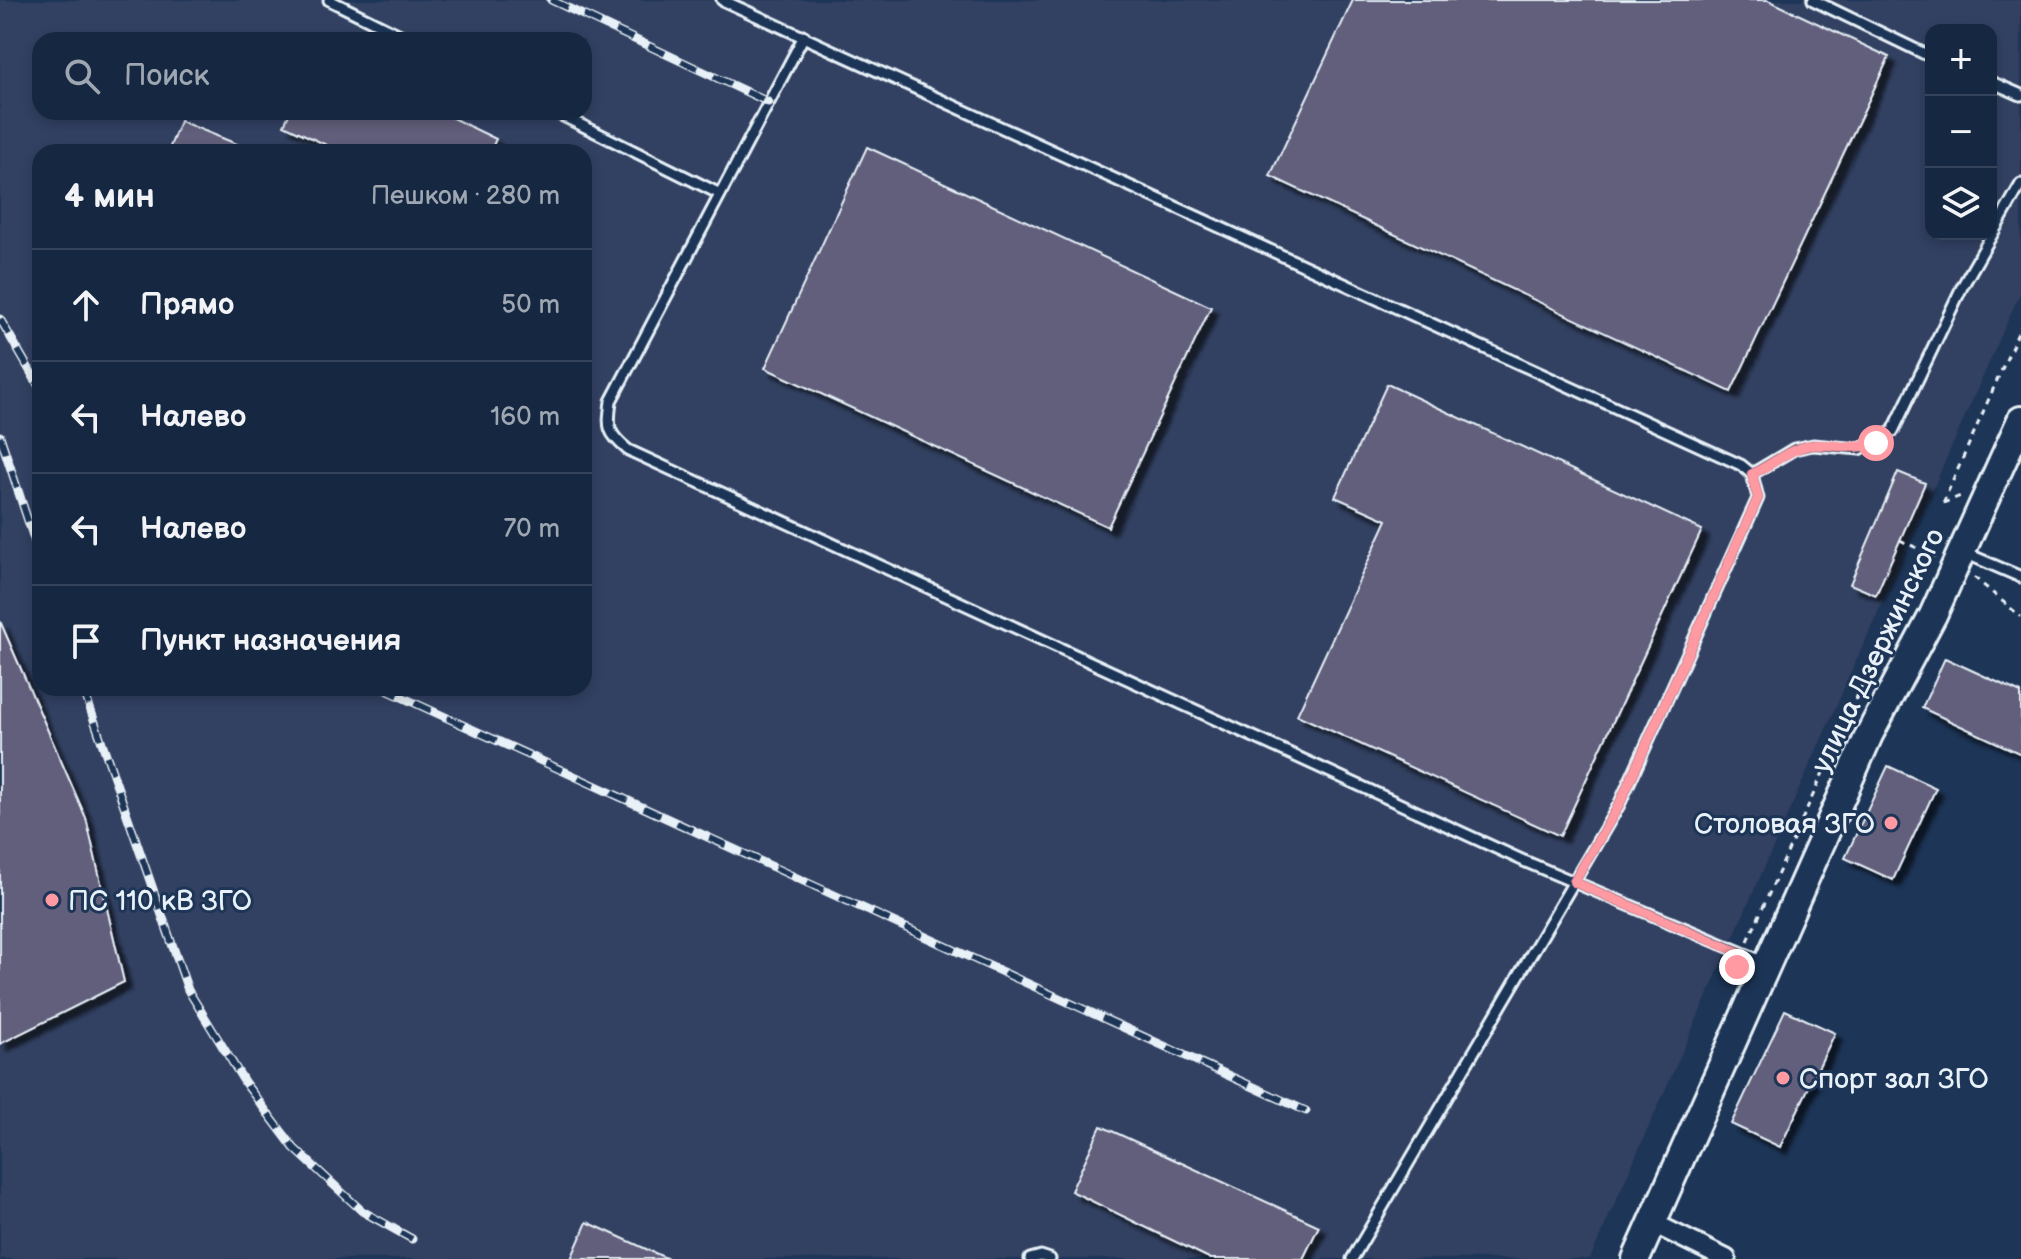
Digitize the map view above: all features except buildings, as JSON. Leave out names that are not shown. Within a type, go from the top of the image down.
[{"type":"street","name":"улица Дзержинского","points":[[1636,1259],[1653,1223],[1755,958],[1933,615],[2021,420]]},
{"type":"street","points":[[1653,1223],[1726,1259]]},
{"type":"lane","points":[[329,0],[394,32]]},
{"type":"lane","points":[[722,0],[1741,465],[1752,474],[1758,498],[1619,805],[1352,1259]]},
{"type":"lane","points":[[1813,0],[1925,54]]},
{"type":"lane","points":[[804,36],[611,401],[609,424],[612,437],[628,450],[1574,882],[1755,958]]},
{"type":"lane","points":[[1997,85],[2021,95]]},
{"type":"lane","points":[[571,120],[720,194]]},
{"type":"lane","points":[[1752,474],[1794,449],[1813,445],[1860,449],[1893,431],[1962,287],[2021,184]]},
{"type":"lane","points":[[1958,561],[2021,577]]},
{"type":"lane","points":[[1030,1259],[1041,1256],[1050,1259]]},
{"type":"path","points":[[1943,503],[2021,326]]},
{"type":"path","points":[[1900,540],[1958,561],[2021,617]]},
{"type":"path","points":[[1755,958],[1899,602]]},
{"type":"shaded area","points":[[0,0],[2021,0],[2021,291],[1590,1259],[0,1259],[0,1044],[124,981],[86,818],[33,696],[592,696],[592,144],[32,144],[32,694],[0,621]]},
{"type":"railway","points":[[551,0],[768,102]]},
{"type":"railway","points":[[0,319],[32,374]]},
{"type":"railway","points":[[0,436],[32,533]]},
{"type":"railway","points":[[86,696],[188,990],[245,1083],[294,1148],[362,1211],[412,1239]]},
{"type":"railway","points":[[399,696],[1306,1111]]},
{"type":"place","name":"Столовая ЗГО","points":[[1891,823]]},
{"type":"place","name":"ПС 110 кВ ЗГО","points":[[52,900]]},
{"type":"place","name":"Спорт зал ЗГО","points":[[1783,1078]]},
{"type":"route","points":[[1737,967],[1743,954],[1574,882],[1619,805],[1758,498],[1752,474],[1794,449],[1813,445],[1860,449],[1876,443]]}]
